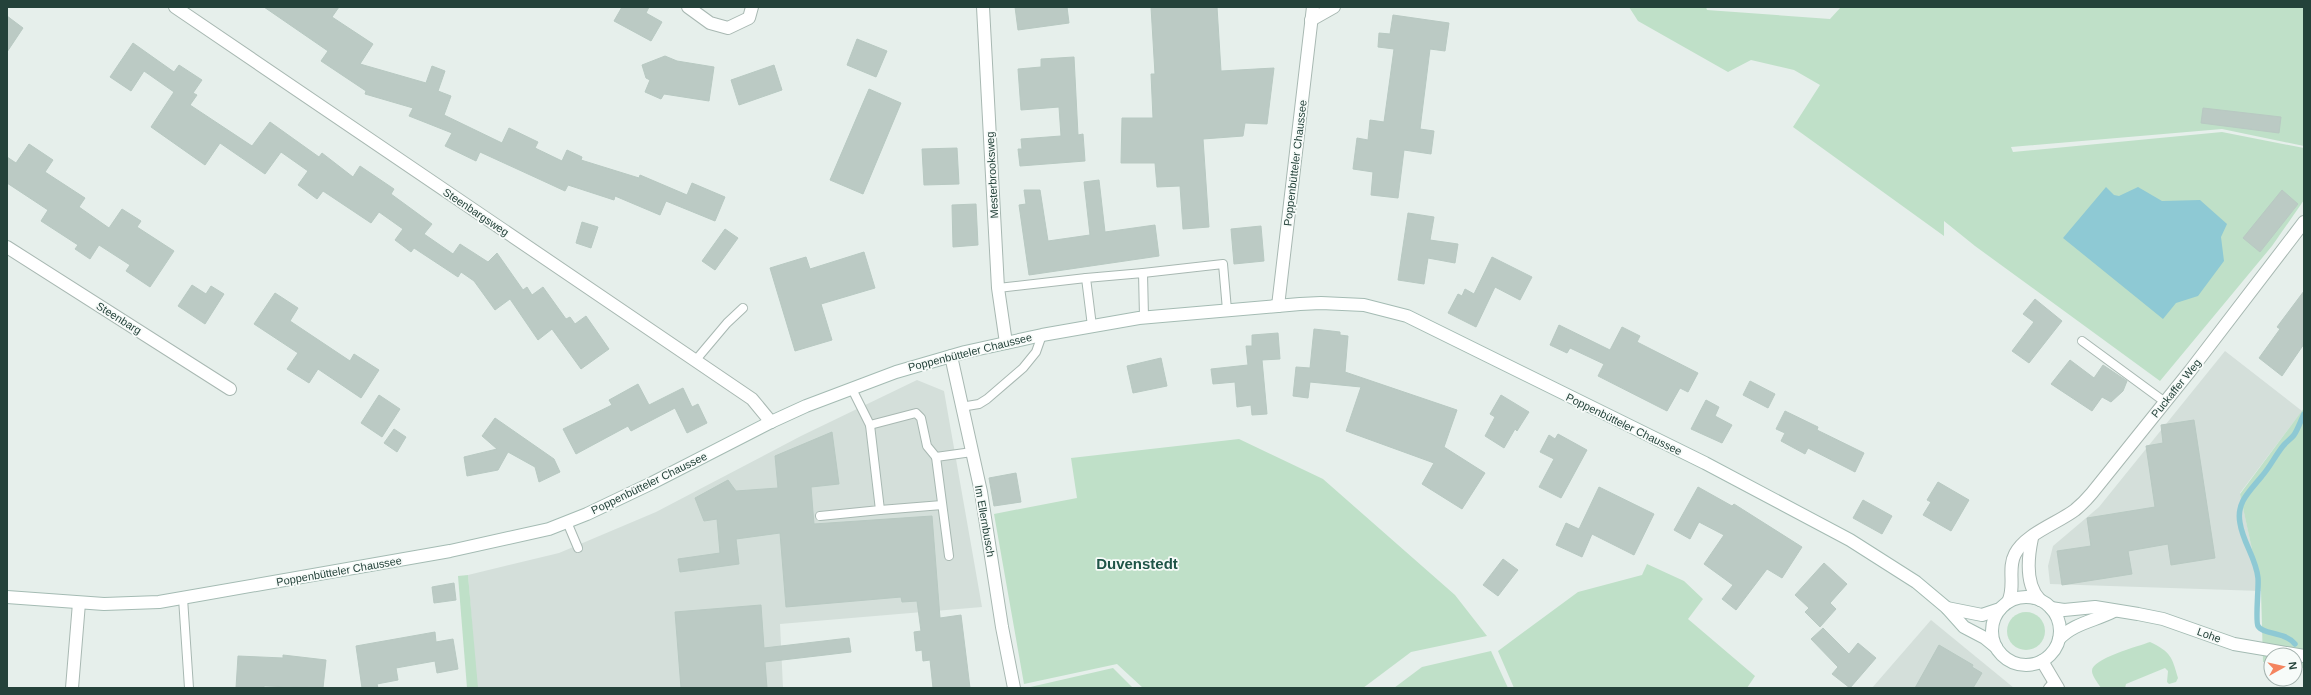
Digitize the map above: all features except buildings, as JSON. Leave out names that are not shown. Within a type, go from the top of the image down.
[{"type":"street","name":"Steenbargsweg","points":[[175,7],[752,399],[771,422]]},
{"type":"street","points":[[688,7],[710,23],[728,28],[749,18],[752,7]]},
{"type":"street","name":"Mesterbrooksweg","points":[[983,7],[998,288],[1006,343]]},
{"type":"street","name":"Poppenbütteler Chaussee","points":[[1278,306],[1313,7]]},
{"type":"street","points":[[1312,20],[1334,7]]},
{"type":"street","name":"Puckaffer Weg","points":[[2004,606],[2013,588],[2014,556],[2020,547],[2052,523],[2074,510],[2092,493],[2165,402],[2304,222]]},
{"type":"street","name":"Steenbarg","points":[[7,247],[230,389]]},
{"type":"street","name":"Poppenbütteler Chaussee","points":[[7,597],[79,603],[137,603],[183,598],[492,543],[567,522],[652,483],[771,422],[852,389],[917,365],[1042,335],[1144,318],[1278,306],[1342,303],[1386,309],[1407,316],[1705,463],[1850,540],[1916,582],[1947,608],[1964,627],[1985,638],[1996,647]]},
{"type":"street","name":"Im Ellernbusch","points":[[951,356],[981,492],[1002,627],[1014,688]]},
{"type":"street","points":[[2032,538],[2029,557],[2030,576],[2034,592],[2040,600],[2051,608],[2058,620],[2059,639]]},
{"type":"street","points":[[2040,600],[2021,597],[2004,606],[1993,625],[1992,636],[1996,647],[2006,658],[2016,664],[2027,665],[2042,661],[2053,652],[2059,639],[2074,626],[2097,620],[2114,611]]},
{"type":"street","points":[[72,688],[79,603]]},
{"type":"street","name":"Poppenbütteler Chaussee","points":[[1947,608],[1982,615],[2004,606]]},
{"type":"street","name":"Lohe","points":[[2051,608],[2064,610],[2095,607],[2163,619],[2234,644],[2304,656]]},
{"type":"street","points":[[2042,661],[2053,686]]},
{"type":"lane","points":[[998,288],[1223,264],[1227,310]]},
{"type":"lane","points":[[1143,273],[1144,318]]},
{"type":"lane","points":[[1086,278],[1092,326]]},
{"type":"lane","points":[[695,361],[727,323],[743,308]]},
{"type":"lane","points":[[962,407],[983,402],[1023,368],[1036,352],[1042,335]]},
{"type":"lane","points":[[2082,341],[2165,402]]},
{"type":"lane","points":[[852,389],[870,425],[880,510]]},
{"type":"lane","points":[[870,425],[916,412],[921,418],[928,446],[936,458],[949,556]]},
{"type":"lane","points":[[936,458],[972,452]]},
{"type":"lane","points":[[820,516],[942,505]]},
{"type":"lane","points":[[567,522],[578,548]]},
{"type":"lane","points":[[183,598],[189,688]]},
{"type":"shaded area","points":[[2225,351],[2302,411],[2240,493],[2261,591],[2050,584],[2048,566],[2053,546],[2099,507]]},
{"type":"shaded area","points":[[917,380],[944,391],[982,607],[780,624],[783,688],[477,688],[468,575],[559,553],[656,512],[801,436]]},
{"type":"shaded area","points":[[1931,620],[2014,688],[1872,688]]},
{"type":"green space","points":[[1629,7],[1706,7],[1707,10],[1830,19],[1841,7],[2304,7],[2304,146],[2222,129],[2011,147],[2013,152],[2222,132],[2304,148],[2304,200],[2272,246],[2160,381],[1975,246],[1944,221],[1944,236],[1793,127],[1820,85],[1794,70],[1751,60],[1728,72],[1638,21]]},
{"type":"green space","points":[[2304,408],[2304,668],[2303,647],[2263,647],[2263,662],[2261,591],[2240,494]]},
{"type":"green space","points":[[1239,439],[1323,479],[1455,595],[1487,636],[1411,652],[1363,688],[1143,688],[1117,664],[1024,684],[994,514],[1077,498],[1071,458]]},
{"type":"green space","points":[[1647,564],[1684,581],[1703,599],[1688,619],[1755,676],[1747,688],[1514,688],[1498,651],[1578,592],[1642,575]]},
{"type":"green space","points":[[468,575],[478,688],[467,688],[458,576]]},
{"type":"green space","points":[[2022,612],[2030,612],[2040,617],[2044,624],[2044,638],[2040,645],[2030,650],[2022,650],[2012,645],[2010,642],[2007,635],[2007,627],[2012,617],[2015,615]]},
{"type":"green space","points":[[2150,642],[2167,652],[2170,656],[2178,678],[2176,682],[2169,684],[2167,682],[2168,671],[2165,668],[2126,684],[2125,688],[2101,688],[2092,673],[2094,666],[2107,658]]},
{"type":"green space","points":[[1491,651],[1508,688],[1394,688],[1422,667]]},
{"type":"green space","points":[[1113,668],[1133,688],[1026,688]]},
{"type":"water","points":[[2106,187],[2114,195],[2119,196],[2138,187],[2162,201],[2200,200],[2227,224],[2221,237],[2224,261],[2198,296],[2176,303],[2163,319],[2063,238]]},
{"type":"waterway","points":[[2295,644],[2285,637],[2264,631],[2258,626],[2257,571],[2244,537],[2239,516],[2245,497],[2265,473],[2283,446],[2294,435],[2304,414]]},
{"type":"district","name":"Duvenstedt","points":[[1137,564]]}]
